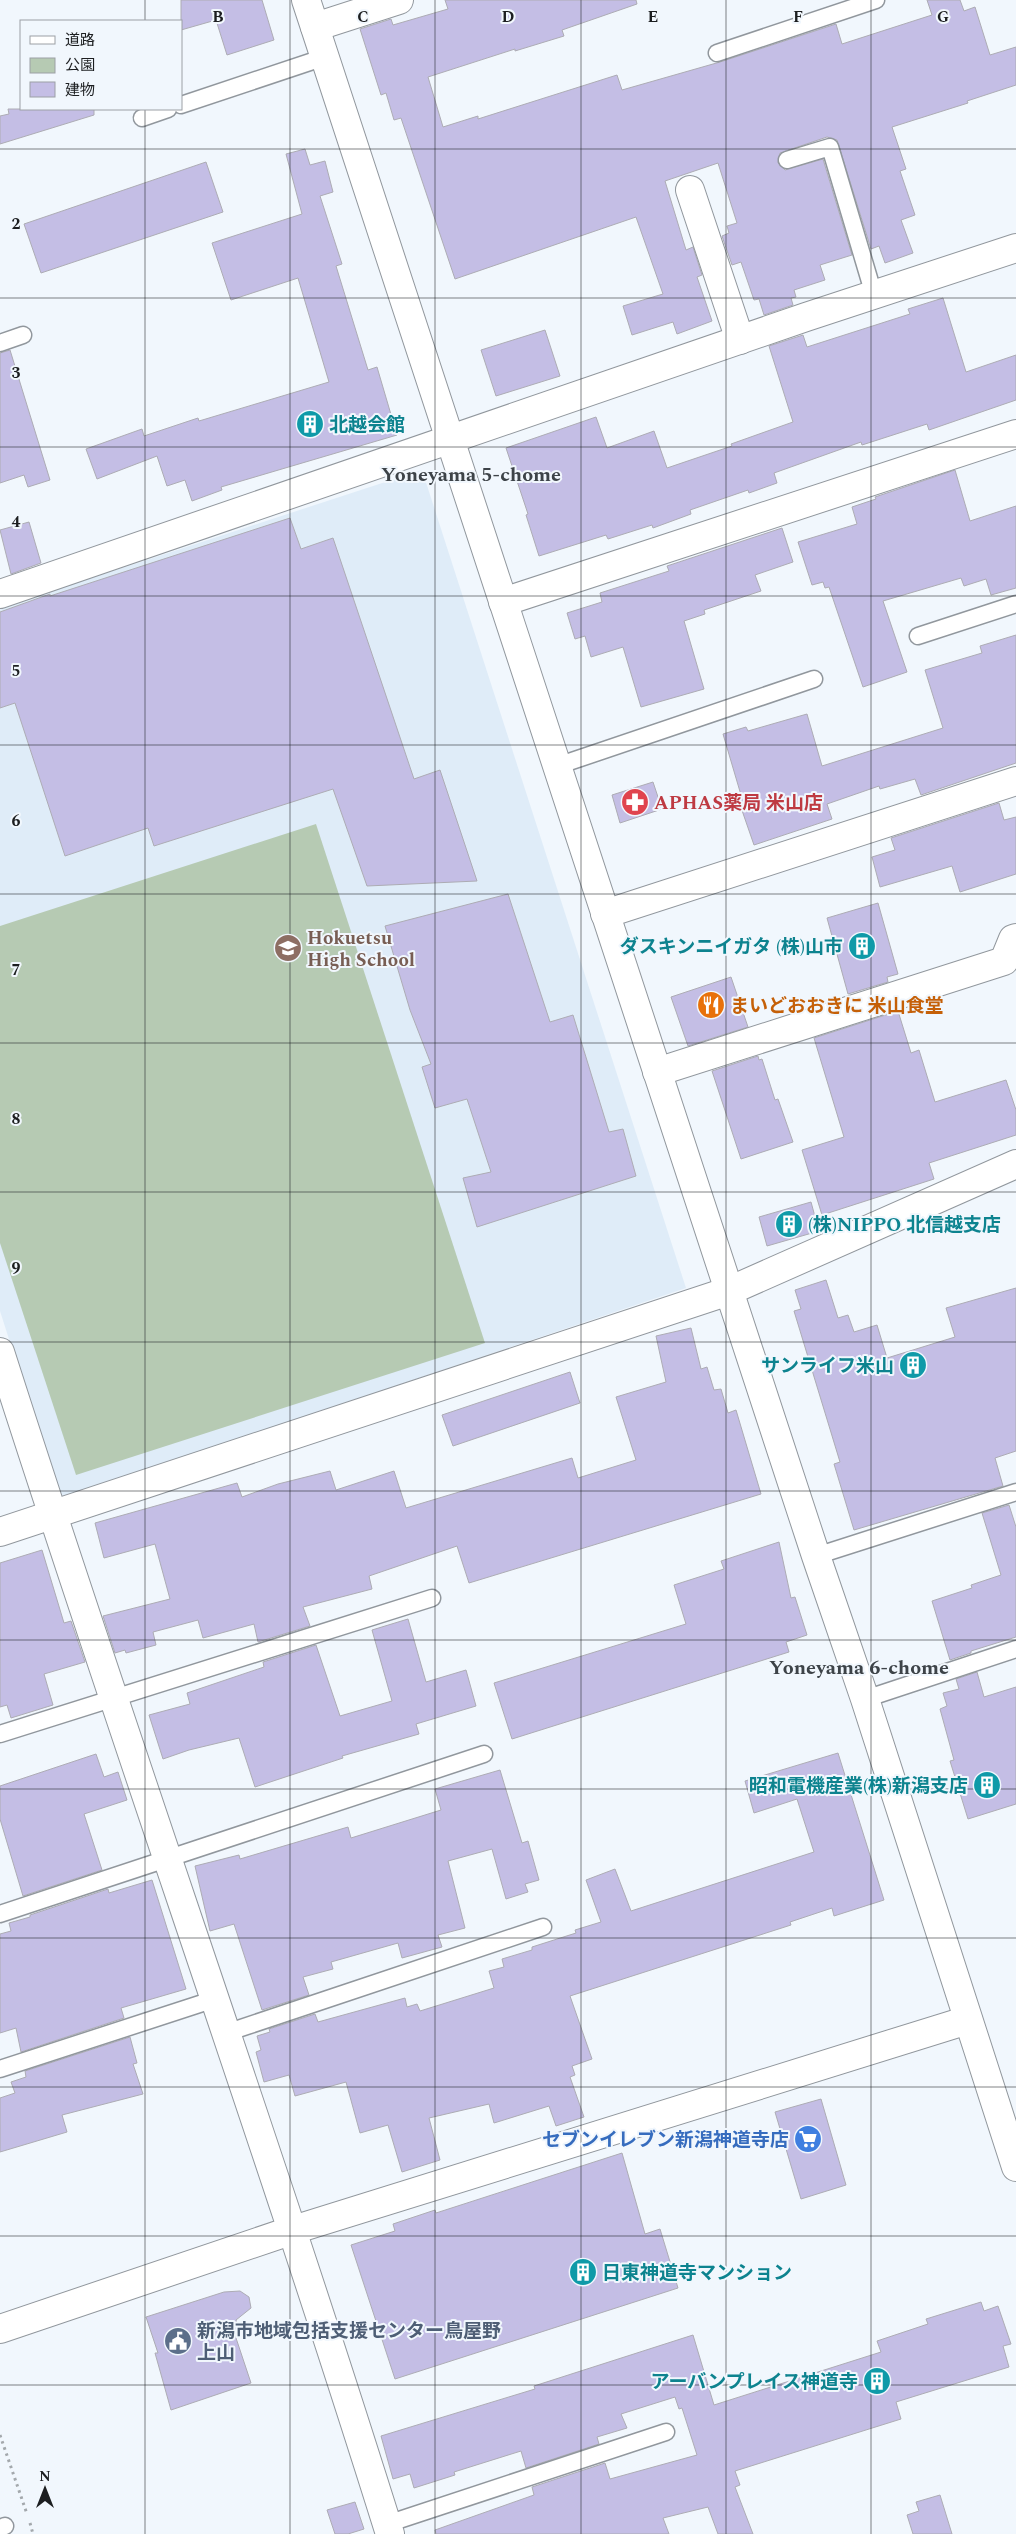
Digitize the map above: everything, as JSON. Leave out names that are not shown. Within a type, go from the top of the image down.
[{"type":"street","points":[[306,0],[816,1556],[865,1699],[1016,2167]]},
{"type":"street","points":[[315,27],[399,0]]},
{"type":"street","points":[[690,190],[740,340]]},
{"type":"street","points":[[0,594],[740,340],[1016,248]]},
{"type":"street","points":[[503,602],[1016,434]]},
{"type":"street","points":[[605,914],[1016,782]]},
{"type":"street","points":[[657,1072],[1004,961],[1012,939],[1016,938]]},
{"type":"street","points":[[0,1532],[729,1291],[1016,1164]]},
{"type":"street","points":[[0,1352],[52,1516],[293,2230],[388,2529]]},
{"type":"street","points":[[0,2329],[293,2230],[968,2020]]},
{"type":"lane","points":[[717,52],[876,0]]},
{"type":"lane","points":[[182,104],[325,57]]},
{"type":"lane","points":[[142,118],[165,110]]},
{"type":"lane","points":[[788,160],[830,147],[874,295]]},
{"type":"lane","points":[[0,343],[23,335]]},
{"type":"lane","points":[[918,636],[1016,604]]},
{"type":"lane","points":[[557,766],[814,679]]},
{"type":"lane","points":[[816,1556],[1016,1492]]},
{"type":"lane","points":[[0,1734],[432,1598]]},
{"type":"lane","points":[[865,1699],[1016,1649]]},
{"type":"lane","points":[[0,1914],[484,1754]]},
{"type":"lane","points":[[226,2033],[543,1927]]},
{"type":"lane","points":[[0,2069],[215,1999]]},
{"type":"lane","points":[[388,2529],[666,2432]]},
{"type":"path","points":[[0,2435],[33,2534]]},
{"type":"shaded area","name":"Hokuetsu High School","points":[[422,470],[686,1288],[60,1499],[0,1311],[0,608]]},
{"type":"green space","points":[[316,824],[485,1343],[76,1475],[0,1243],[0,926]]},
{"type":"building","points":[[181,0],[262,0],[274,40],[227,55],[216,20],[182,30]]},
{"type":"building","points":[[445,0],[636,0],[637,4],[562,30],[564,36],[515,51],[515,49],[428,77],[443,127],[478,116],[478,119],[617,75],[622,90],[720,62],[836,24],[842,44],[932,15],[927,0],[960,0],[964,11],[975,7],[990,55],[1016,47],[1016,85],[967,101],[968,103],[892,127],[906,169],[900,171],[915,215],[901,220],[913,253],[885,263],[879,246],[871,249],[837,140],[827,137],[780,153],[778,163],[785,170],[823,159],[852,255],[820,265],[825,280],[794,290],[796,297],[791,298],[793,305],[764,315],[759,299],[754,300],[741,262],[732,265],[722,236],[729,233],[727,226],[737,223],[718,163],[665,181],[686,250],[693,247],[702,275],[697,277],[712,321],[677,334],[673,322],[632,335],[623,306],[663,294],[636,217],[455,279],[401,118],[394,120],[386,93],[381,95],[360,29],[391,19],[393,25],[448,9]]},
{"type":"building","points":[[8,109],[94,110],[94,115],[0,144],[0,116],[9,114]]},
{"type":"building","points":[[305,149],[310,165],[325,161],[333,192],[320,196],[342,264],[336,266],[368,370],[377,367],[397,435],[221,487],[222,490],[192,501],[185,480],[167,486],[157,456],[97,479],[86,449],[142,429],[144,436],[198,418],[199,421],[329,382],[298,278],[231,300],[212,243],[302,214],[286,154]]},
{"type":"building","points":[[206,162],[223,212],[41,273],[24,224]]},
{"type":"building","points":[[943,298],[966,372],[1016,355],[1016,400],[929,430],[927,424],[862,445],[861,442],[774,473],[777,483],[749,493],[748,490],[690,510],[691,514],[653,528],[652,525],[608,539],[606,535],[539,556],[526,515],[528,514],[506,448],[596,417],[607,448],[654,431],[667,468],[732,446],[731,444],[793,422],[769,346],[803,335],[807,347],[910,314],[908,309]]},
{"type":"building","points":[[545,330],[560,376],[496,396],[481,350]]},
{"type":"building","points":[[10,350],[50,480],[28,487],[24,475],[0,483],[0,353]]},
{"type":"building","points":[[955,470],[970,521],[1016,506],[1016,588],[991,595],[986,579],[964,586],[961,578],[883,601],[907,672],[863,687],[829,587],[825,588],[823,582],[812,585],[798,542],[857,524],[852,507],[876,499],[875,497]]},
{"type":"building","points":[[290,518],[301,549],[333,538],[414,779],[440,770],[477,881],[367,886],[333,789],[154,846],[148,828],[65,856],[15,703],[0,708],[0,612],[50,594],[50,596]]},
{"type":"building","points":[[29,522],[41,563],[11,574],[0,530]]},
{"type":"building","points":[[782,528],[793,562],[755,575],[761,591],[704,610],[705,614],[684,621],[704,689],[641,707],[623,647],[591,657],[585,636],[575,639],[567,613],[602,602],[600,593],[669,571],[667,566]]},
{"type":"building","points":[[1016,635],[1016,763],[921,795],[915,779],[880,789],[879,786],[827,804],[832,819],[754,845],[737,796],[741,795],[723,734],[746,727],[748,731],[807,714],[822,766],[943,728],[925,670],[982,653],[980,646]]},
{"type":"building","points":[[653,782],[662,809],[620,823],[612,795]]},
{"type":"building","points":[[999,803],[1004,820],[1016,817],[1016,874],[960,892],[952,866],[880,887],[872,857],[895,850],[891,838]]},
{"type":"building","points":[[508,894],[550,1022],[573,1015],[609,1132],[623,1129],[636,1176],[477,1227],[463,1178],[491,1172],[467,1099],[435,1108],[422,1067],[431,1064],[410,1010],[385,926]]},
{"type":"building","name":"ダスキンニイガタ (株)山市","points":[[878,903],[898,974],[887,977],[888,982],[848,994],[827,918]]},
{"type":"building","points":[[731,977],[748,1027],[688,1046],[671,997]]},
{"type":"building","points":[[898,1011],[911,1053],[919,1050],[935,1102],[1006,1080],[1016,1110],[1016,1135],[929,1163],[934,1179],[822,1215],[802,1150],[844,1137],[814,1038]]},
{"type":"building","points":[[758,1056],[759,1060],[762,1059],[775,1100],[778,1099],[793,1142],[741,1159],[712,1071]]},
{"type":"building","name":"(株)NIPPO 北信越支店","points":[[811,1202],[819,1231],[767,1246],[759,1217]]},
{"type":"building","points":[[826,1280],[838,1318],[848,1315],[854,1332],[877,1325],[887,1358],[955,1337],[946,1308],[1016,1288],[1016,1451],[995,1458],[1003,1486],[854,1530],[834,1464],[840,1462],[794,1311],[801,1309],[795,1290]]},
{"type":"building","points":[[691,1328],[701,1369],[707,1367],[714,1390],[721,1389],[728,1413],[736,1410],[761,1494],[469,1583],[457,1546],[369,1576],[372,1589],[303,1607],[310,1626],[258,1642],[254,1624],[203,1638],[198,1620],[153,1632],[156,1645],[126,1653],[125,1650],[115,1653],[103,1616],[170,1599],[155,1544],[104,1558],[95,1523],[237,1483],[242,1497],[278,1484],[330,1471],[336,1490],[394,1471],[406,1508],[572,1458],[578,1478],[636,1460],[616,1397],[666,1382],[656,1336]]},
{"type":"building","points":[[570,1372],[580,1403],[453,1446],[442,1415]]},
{"type":"building","points":[[1009,1505],[1016,1527],[1016,1637],[971,1651],[971,1653],[950,1660],[932,1601],[972,1588],[971,1585],[1001,1575],[982,1513]]},
{"type":"building","points":[[779,1542],[791,1598],[795,1597],[807,1635],[786,1642],[789,1652],[512,1739],[494,1683],[686,1624],[674,1585],[724,1569],[721,1561]]},
{"type":"building","points":[[42,1550],[64,1623],[71,1621],[85,1662],[44,1674],[53,1705],[11,1718],[7,1705],[0,1707],[0,1563]]},
{"type":"building","points":[[408,1619],[426,1682],[466,1670],[476,1706],[416,1724],[419,1734],[342,1756],[343,1758],[255,1787],[239,1738],[189,1750],[163,1759],[149,1715],[190,1704],[187,1693],[264,1667],[263,1662],[316,1645],[340,1716],[392,1701],[372,1630]]},
{"type":"building","points":[[977,1672],[984,1697],[1016,1687],[1016,1804],[968,1819],[950,1761],[954,1760],[940,1709],[947,1706],[943,1693],[959,1689],[956,1679]]},
{"type":"building","points":[[838,1753],[884,1900],[834,1916],[832,1908],[790,1922],[791,1925],[570,1996],[592,2059],[572,2066],[575,2075],[570,2077],[584,2117],[556,2126],[549,2106],[494,2123],[489,2104],[429,2118],[440,2160],[402,2172],[388,2125],[360,2133],[346,2082],[295,2096],[289,2075],[264,2082],[256,2052],[261,2050],[257,2036],[270,2032],[269,2029],[315,2014],[318,2022],[405,1998],[407,2007],[417,2004],[420,2011],[494,1988],[489,1971],[504,1967],[502,1959],[532,1950],[532,1947],[576,1933],[575,1930],[601,1922],[586,1880],[615,1869],[631,1911],[814,1852],[797,1799],[754,1813],[745,1781]]},
{"type":"building","points":[[96,1754],[104,1777],[118,1772],[127,1800],[84,1814],[102,1870],[23,1896],[0,1819],[0,1786]]},
{"type":"building","points":[[500,1770],[522,1843],[528,1841],[539,1880],[525,1884],[528,1892],[506,1899],[492,1849],[448,1861],[465,1928],[438,1935],[442,1947],[402,1958],[398,1943],[331,1962],[333,1969],[303,1977],[309,1995],[262,2010],[234,1924],[210,1931],[195,1866],[239,1855],[240,1859],[348,1827],[351,1838],[441,1810],[435,1789]]},
{"type":"building","points":[[152,1880],[186,1989],[121,2008],[124,2018],[21,2052],[16,2028],[0,2033],[0,1934],[11,1931],[9,1923],[30,1917],[30,1915],[108,1889],[109,1893]]},
{"type":"building","points":[[130,2037],[137,2063],[133,2064],[143,2094],[62,2115],[67,2132],[0,2152],[0,2098],[15,2093],[11,2082],[26,2077],[25,2071]]},
{"type":"building","points":[[821,2099],[846,2185],[801,2199],[775,2112]]},
{"type":"building","name":"日東神道寺マンション","points":[[622,2153],[645,2234],[660,2229],[678,2288],[395,2379],[351,2245],[395,2231],[393,2224],[435,2210],[436,2213]]},
{"type":"building","points":[[240,2291],[249,2297],[251,2308],[236,2320],[240,2334],[235,2335],[251,2383],[171,2410],[155,2353],[158,2353],[146,2317],[224,2292]]},
{"type":"building","points":[[981,2302],[984,2311],[998,2306],[1011,2344],[1003,2346],[1009,2367],[896,2402],[901,2419],[735,2471],[740,2485],[735,2487],[753,2534],[718,2534],[708,2507],[663,2518],[669,2534],[436,2534],[435,2530],[534,2495],[532,2487],[605,2463],[610,2479],[697,2455],[682,2408],[679,2409],[675,2397],[621,2414],[627,2428],[597,2437],[599,2444],[526,2468],[521,2451],[454,2472],[455,2475],[414,2488],[410,2474],[393,2479],[381,2436],[535,2389],[534,2386],[693,2335],[714,2405],[881,2352],[877,2341],[928,2324],[926,2319]]},
{"type":"building","points":[[940,2495],[952,2534],[913,2534],[907,2515],[919,2511],[916,2502]]},
{"type":"building","points":[[355,2502],[364,2529],[348,2534],[335,2534],[327,2510]]},
{"type":"place","name":"北越会館","points":[[310,424]]},
{"type":"place","name":"APHAS薬局 米山店","points":[[635,802]]},
{"type":"place","name":"ダスキンニイガタ (株)山市","points":[[862,946]]},
{"type":"place","name":"Hokuetsu High School","points":[[288,948]]},
{"type":"place","name":"まいどおおきに 米山食堂","points":[[711,1005]]},
{"type":"place","name":"(株)NIPPO 北信越支店","points":[[789,1224]]},
{"type":"place","name":"サンライフ米山","points":[[913,1365]]},
{"type":"place","name":"昭和電機産業(株)新潟支店","points":[[987,1785]]},
{"type":"place","name":"セブンイレブン新潟神道寺店","points":[[808,2139]]},
{"type":"place","name":"日東神道寺マンション","points":[[583,2272]]},
{"type":"place","name":"新潟市地域包括支援センター鳥屋野 上山","points":[[178,2341]]},
{"type":"place","name":"アーバンプレイス神道寺","points":[[877,2381]]},
{"type":"district","name":"Yoneyama 5-chome","points":[[471,474]]},
{"type":"district","name":"Yoneyama 6-chome","points":[[859,1667]]}]
